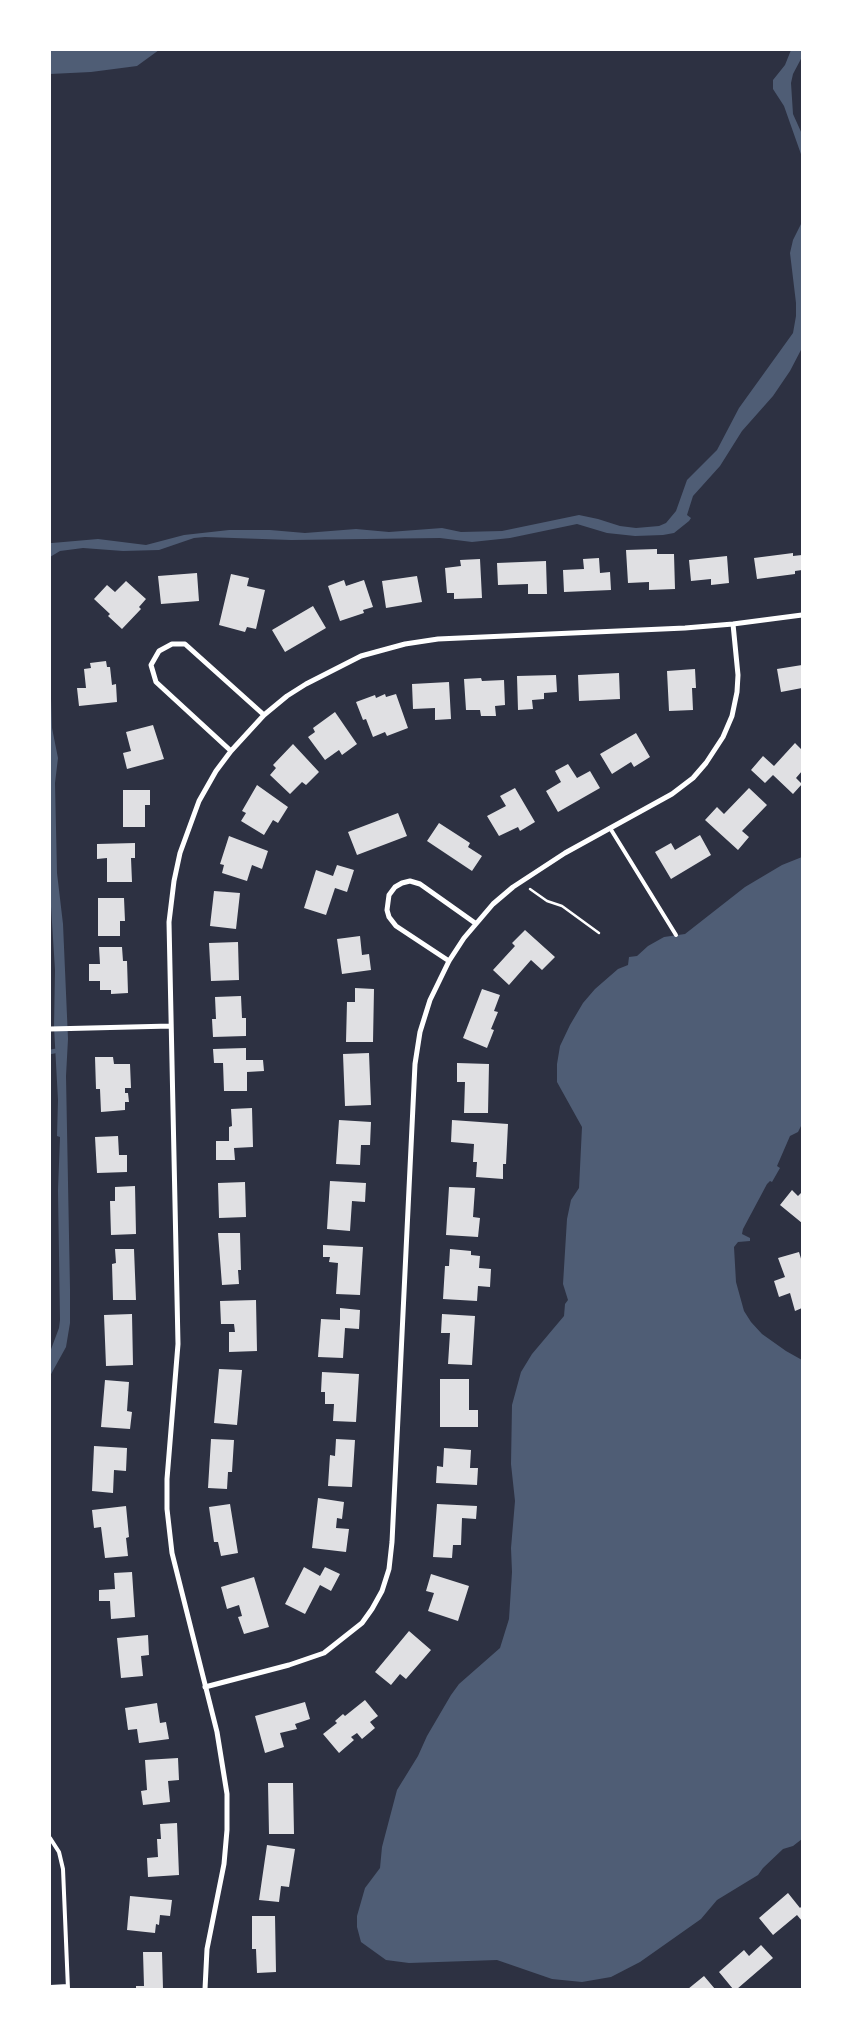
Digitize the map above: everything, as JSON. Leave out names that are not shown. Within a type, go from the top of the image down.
[{"type":"street","points":[[205,1989],[207,1949],[224,1864],[228,1830],[226,1794],[223,1765],[172,1553],[167,1509],[168,1461],[178,1344],[169,922],[172,890],[180,853],[199,802],[216,771],[231,751],[264,715],[287,696],[334,668],[361,656],[405,644],[475,637],[685,628],[802,615]]},
{"type":"street","points":[[205,1687],[289,1665],[324,1653],[362,1623],[382,1591],[389,1569],[392,1542],[415,1064],[420,1032],[430,1000],[449,961],[475,923],[493,904],[522,881],[610,828],[672,794],[684,785],[715,751],[732,716],[737,692],[738,675],[733,624]]},
{"type":"street","points":[[231,751],[156,682],[151,665],[159,651],[172,644],[185,644],[264,715]]},
{"type":"street","points":[[449,961],[396,926],[389,917],[387,910],[386,901],[389,895],[395,887],[402,883],[420,884],[475,923]]},
{"type":"street","points":[[50,1029],[171,1026]]},
{"type":"lane","points":[[610,828],[676,935]]},
{"type":"lane","points":[[50,1838],[59,1852],[63,1869],[68,1988],[50,1987]]},
{"type":"path","points":[[522,881],[535,894],[547,901],[562,906],[599,933]]},
{"type":"water","points":[[50,50],[159,50],[137,66],[91,72],[50,74]]},
{"type":"water","points":[[791,50],[802,50],[802,57],[793,74],[791,83],[793,114],[802,134],[802,157],[784,106],[773,89],[773,80],[785,65]]},
{"type":"water","points":[[802,222],[802,348],[790,371],[773,396],[742,431],[720,466],[693,496],[687,515],[691,518],[689,521],[674,533],[635,536],[607,533],[577,524],[510,538],[472,542],[440,538],[291,540],[205,537],[194,538],[159,550],[123,551],[83,548],[60,551],[50,557],[50,543],[98,539],[146,545],[184,535],[229,530],[270,530],[305,533],[356,529],[389,532],[442,528],[461,532],[502,531],[579,515],[620,526],[636,528],[659,526],[666,523],[676,511],[687,480],[717,450],[739,408],[793,333],[796,303],[790,253],[793,240]]},
{"type":"water","points":[[50,668],[52,728],[58,758],[55,783],[57,873],[63,924],[68,1039],[66,1076],[70,1323],[66,1347],[50,1376],[50,1352],[60,1320],[58,1190],[60,1137],[57,1136],[58,1100],[54,1027],[55,970],[50,891]]},
{"type":"water","points":[[802,857],[802,1124],[798,1132],[790,1136],[777,1166],[780,1168],[772,1182],[770,1181],[767,1184],[743,1229],[742,1234],[750,1238],[750,1241],[738,1242],[734,1247],[736,1282],[744,1311],[762,1334],[802,1360],[802,1839],[793,1846],[783,1849],[758,1875],[717,1900],[701,1919],[640,1962],[611,1977],[582,1982],[552,1979],[497,1960],[409,1963],[386,1960],[361,1942],[357,1927],[357,1916],[365,1888],[380,1868],[382,1847],[397,1790],[451,1695],[459,1684],[500,1648],[509,1619],[512,1572],[511,1548],[515,1501],[511,1464],[512,1405],[521,1372],[532,1354],[564,1316],[565,1304],[568,1300],[563,1284],[567,1219],[571,1200],[579,1188],[582,1127],[557,1082],[560,1046],[583,1003],[595,989],[618,969],[628,965],[629,957],[637,956],[648,946],[664,937],[685,934],[745,887],[782,865]]},
{"type":"building","points":[[657,549],[657,554],[674,554],[675,589],[649,590],[649,582],[628,583],[626,550]]},
{"type":"building","points":[[793,553],[793,556],[802,555],[802,570],[795,571],[795,574],[757,579],[754,558]]},
{"type":"building","points":[[727,556],[729,583],[711,585],[711,579],[691,581],[689,560]]},
{"type":"building","points":[[599,558],[600,573],[610,572],[611,590],[564,592],[563,570],[584,569],[583,559]]},
{"type":"building","points":[[480,559],[482,598],[454,599],[454,593],[447,593],[445,568],[461,566],[460,560]]},
{"type":"building","points":[[546,561],[547,594],[528,594],[528,584],[498,585],[497,563]]},
{"type":"building","points":[[197,573],[199,601],[161,604],[158,576]]},
{"type":"building","points":[[231,574],[249,578],[247,586],[265,590],[256,629],[247,627],[245,632],[219,625]]},
{"type":"building","points":[[417,576],[422,602],[386,608],[382,581]]},
{"type":"building","points":[[344,580],[346,586],[364,580],[373,607],[363,610],[364,613],[340,621],[328,586]]},
{"type":"building","points":[[126,581],[146,599],[139,607],[141,609],[122,629],[94,599],[107,585],[115,592]]},
{"type":"building","points":[[313,606],[326,628],[285,652],[272,630]]},
{"type":"building","points":[[106,661],[107,667],[110,667],[112,685],[116,684],[117,702],[79,706],[77,688],[86,688],[84,669],[91,668],[90,663]]},
{"type":"building","points":[[802,665],[802,688],[781,692],[777,669]]},
{"type":"building","points":[[695,669],[696,688],[692,688],[693,710],[669,711],[667,671]]},
{"type":"building","points":[[619,673],[620,699],[579,701],[578,675]]},
{"type":"building","points":[[556,675],[557,692],[544,693],[544,699],[532,700],[533,709],[518,710],[517,676]]},
{"type":"building","points":[[481,678],[482,681],[504,680],[505,705],[495,706],[496,716],[481,716],[480,710],[466,710],[464,679]]},
{"type":"building","points":[[449,682],[451,719],[435,720],[435,708],[413,709],[412,684]]},
{"type":"building","points":[[385,694],[386,697],[396,694],[408,728],[387,736],[385,732],[373,737],[366,719],[363,720],[356,702],[375,695],[376,698]]},
{"type":"building","points":[[335,712],[357,744],[342,755],[339,750],[325,760],[308,737],[315,732],[313,728]]},
{"type":"building","points":[[153,725],[164,759],[127,769],[123,753],[131,751],[126,732]]},
{"type":"building","points":[[636,733],[650,757],[634,767],[631,762],[612,774],[600,754]]},
{"type":"building","points":[[795,743],[802,750],[802,771],[796,778],[802,784],[793,794],[773,775],[765,783],[751,770],[763,756],[774,766]]},
{"type":"building","points":[[293,744],[319,772],[306,785],[302,782],[290,794],[270,775],[276,768],[273,765]]},
{"type":"building","points":[[568,764],[577,778],[590,771],[600,788],[558,812],[546,791],[561,782],[555,771]]},
{"type":"building","points":[[257,785],[288,807],[278,823],[273,820],[264,835],[241,821],[246,813],[242,811]]},
{"type":"building","points":[[515,788],[535,822],[520,831],[518,827],[499,836],[487,816],[506,806],[500,796]]},
{"type":"building","points":[[749,788],[767,805],[742,831],[749,837],[738,850],[705,820],[717,807],[724,814]]},
{"type":"building","points":[[123,790],[150,790],[150,805],[145,805],[145,827],[123,827]]},
{"type":"building","points":[[398,813],[407,836],[357,855],[348,832]]},
{"type":"building","points":[[439,823],[470,843],[468,847],[482,856],[472,871],[427,841]]},
{"type":"building","points":[[700,835],[711,855],[671,879],[655,852],[671,843],[675,850]]},
{"type":"building","points":[[229,836],[268,851],[262,869],[252,865],[247,881],[222,873],[224,865],[220,864]]},
{"type":"building","points":[[135,843],[135,858],[131,858],[132,882],[107,882],[107,858],[97,859],[97,844]]},
{"type":"building","points":[[337,865],[354,870],[347,892],[335,888],[326,915],[304,908],[316,870],[333,876]]},
{"type":"building","points":[[214,891],[240,893],[236,929],[210,926]]},
{"type":"building","points":[[98,898],[124,898],[125,921],[120,921],[120,936],[98,936]]},
{"type":"building","points":[[525,930],[555,957],[542,970],[531,960],[509,985],[493,970],[515,946],[512,943]]},
{"type":"building","points":[[360,936],[362,955],[369,954],[371,970],[342,974],[337,939]]},
{"type":"building","points":[[238,942],[239,980],[211,981],[209,943]]},
{"type":"building","points":[[99,947],[122,947],[123,961],[127,961],[128,993],[111,994],[111,990],[100,990],[100,981],[89,981],[89,964],[100,964]]},
{"type":"building","points":[[355,988],[374,989],[373,1042],[346,1042],[347,1002],[355,1002]]},
{"type":"building","points":[[482,989],[500,995],[494,1011],[498,1012],[491,1029],[494,1030],[487,1048],[463,1038]]},
{"type":"building","points":[[241,996],[242,1018],[246,1018],[246,1036],[213,1037],[212,1019],[216,1019],[215,997]]},
{"type":"building","points":[[246,1048],[246,1060],[263,1060],[264,1071],[247,1072],[247,1091],[224,1091],[223,1063],[214,1063],[213,1049]]},
{"type":"building","points":[[369,1053],[371,1105],[345,1106],[343,1054]]},
{"type":"building","points":[[95,1057],[113,1057],[114,1064],[130,1064],[131,1088],[125,1088],[125,1093],[128,1093],[129,1102],[125,1102],[125,1110],[101,1112],[100,1089],[96,1089]]},
{"type":"building","points":[[457,1063],[489,1064],[488,1113],[464,1113],[465,1082],[457,1082]]},
{"type":"building","points":[[252,1108],[253,1147],[234,1148],[235,1160],[216,1160],[216,1141],[229,1141],[229,1127],[232,1126],[231,1109]]},
{"type":"building","points":[[339,1120],[371,1122],[370,1145],[361,1145],[360,1165],[336,1164]]},
{"type":"building","points":[[452,1120],[508,1124],[506,1164],[503,1164],[503,1179],[476,1177],[477,1162],[473,1162],[474,1144],[451,1142]]},
{"type":"building","points":[[118,1136],[119,1155],[127,1155],[127,1172],[97,1173],[95,1137]]},
{"type":"building","points":[[330,1181],[366,1183],[365,1202],[352,1201],[350,1231],[327,1229]]},
{"type":"building","points":[[245,1182],[246,1217],[219,1218],[218,1183]]},
{"type":"building","points":[[135,1186],[136,1234],[111,1235],[110,1201],[115,1201],[115,1187]]},
{"type":"building","points":[[449,1187],[475,1188],[473,1217],[480,1218],[478,1237],[446,1235]]},
{"type":"building","points":[[792,1190],[798,1196],[802,1192],[802,1223],[780,1205]]},
{"type":"building","points":[[218,1233],[240,1233],[241,1270],[238,1270],[239,1284],[222,1285]]},
{"type":"building","points":[[323,1245],[363,1247],[360,1295],[336,1294],[338,1263],[329,1262],[330,1257],[323,1257]]},
{"type":"building","points":[[115,1249],[134,1249],[136,1300],[113,1300],[112,1264],[116,1263]]},
{"type":"building","points":[[450,1249],[471,1251],[471,1255],[480,1256],[479,1268],[491,1269],[490,1287],[478,1286],[477,1301],[443,1299],[445,1266],[449,1266]]},
{"type":"building","points":[[799,1252],[802,1262],[802,1308],[795,1311],[790,1293],[779,1297],[774,1281],[785,1277],[778,1258]]},
{"type":"building","points":[[256,1300],[257,1351],[229,1352],[229,1332],[235,1332],[234,1324],[221,1324],[220,1301]]},
{"type":"building","points":[[340,1308],[360,1310],[359,1329],[345,1328],[343,1358],[318,1357],[321,1319],[340,1320]]},
{"type":"building","points":[[132,1314],[133,1365],[106,1366],[104,1315]]},
{"type":"building","points":[[442,1314],[475,1316],[472,1365],[448,1364],[450,1333],[441,1333]]},
{"type":"building","points":[[219,1369],[242,1370],[237,1425],[214,1423]]},
{"type":"building","points":[[322,1372],[359,1374],[356,1422],[333,1421],[334,1404],[325,1404],[325,1392],[321,1392]]},
{"type":"building","points":[[440,1379],[469,1379],[469,1410],[478,1410],[478,1427],[440,1427]]},
{"type":"building","points":[[105,1380],[129,1382],[127,1411],[132,1412],[130,1429],[101,1427]]},
{"type":"building","points":[[211,1439],[234,1440],[232,1472],[228,1472],[227,1489],[208,1488]]},
{"type":"building","points":[[336,1439],[355,1440],[352,1487],[328,1486],[330,1455],[335,1456]]},
{"type":"building","points":[[94,1446],[127,1448],[126,1471],[114,1470],[113,1493],[92,1491]]},
{"type":"building","points":[[444,1448],[471,1450],[470,1468],[478,1468],[477,1485],[436,1483],[437,1466],[443,1467]]},
{"type":"building","points":[[318,1498],[344,1502],[342,1519],[337,1518],[336,1528],[349,1529],[346,1552],[312,1548]]},
{"type":"building","points":[[230,1504],[238,1553],[221,1556],[218,1542],[214,1542],[209,1507]]},
{"type":"building","points":[[437,1504],[477,1506],[476,1519],[462,1518],[461,1545],[453,1545],[452,1558],[433,1557]]},
{"type":"building","points":[[126,1506],[129,1537],[126,1538],[128,1556],[105,1558],[101,1527],[94,1528],[92,1510]]},
{"type":"building","points":[[304,1567],[320,1576],[325,1567],[340,1574],[331,1591],[320,1585],[305,1614],[285,1604]]},
{"type":"building","points":[[132,1572],[135,1617],[111,1619],[110,1601],[99,1601],[99,1590],[115,1589],[114,1573]]},
{"type":"building","points":[[431,1574],[469,1586],[458,1621],[428,1611],[434,1593],[426,1591]]},
{"type":"building","points":[[254,1577],[269,1627],[244,1634],[238,1617],[242,1616],[239,1605],[227,1609],[221,1587]]},
{"type":"building","points":[[409,1631],[431,1650],[406,1679],[400,1674],[391,1685],[375,1672]]},
{"type":"building","points":[[148,1635],[149,1655],[141,1656],[143,1676],[121,1678],[117,1638]]},
{"type":"building","points":[[365,1700],[378,1716],[370,1722],[375,1728],[362,1739],[357,1733],[351,1737],[354,1740],[339,1753],[323,1734],[337,1723],[335,1721],[343,1714],[345,1716]]},
{"type":"building","points":[[305,1702],[310,1719],[295,1724],[297,1729],[280,1733],[284,1747],[265,1753],[255,1716]]},
{"type":"building","points":[[157,1703],[160,1723],[166,1722],[169,1739],[139,1743],[137,1729],[128,1730],[125,1708]]},
{"type":"building","points":[[178,1758],[179,1780],[168,1781],[170,1802],[143,1805],[141,1791],[147,1790],[145,1760]]},
{"type":"building","points":[[268,1783],[293,1783],[294,1834],[269,1834]]},
{"type":"building","points":[[177,1823],[179,1875],[148,1877],[147,1858],[158,1857],[157,1839],[161,1839],[160,1824]]},
{"type":"building","points":[[267,1845],[295,1849],[289,1887],[281,1886],[279,1902],[259,1900]]},
{"type":"building","points":[[788,1893],[800,1908],[802,1906],[802,1921],[797,1915],[773,1935],[759,1918]]},
{"type":"building","points":[[130,1896],[172,1900],[170,1916],[160,1915],[159,1925],[156,1924],[155,1933],[127,1930]]},
{"type":"building","points":[[252,1916],[275,1916],[276,1972],[257,1973],[256,1949],[252,1949]]},
{"type":"building","points":[[761,1945],[773,1958],[737,1989],[733,1989],[719,1972],[744,1950],[749,1956]]},
{"type":"building","points":[[143,1952],[162,1952],[163,1989],[136,1989],[136,1986],[144,1986]]},
{"type":"building","points":[[704,1976],[715,1989],[688,1989]]},
{"type":"waterway","points":[[50,1052],[55,1051]]}]
